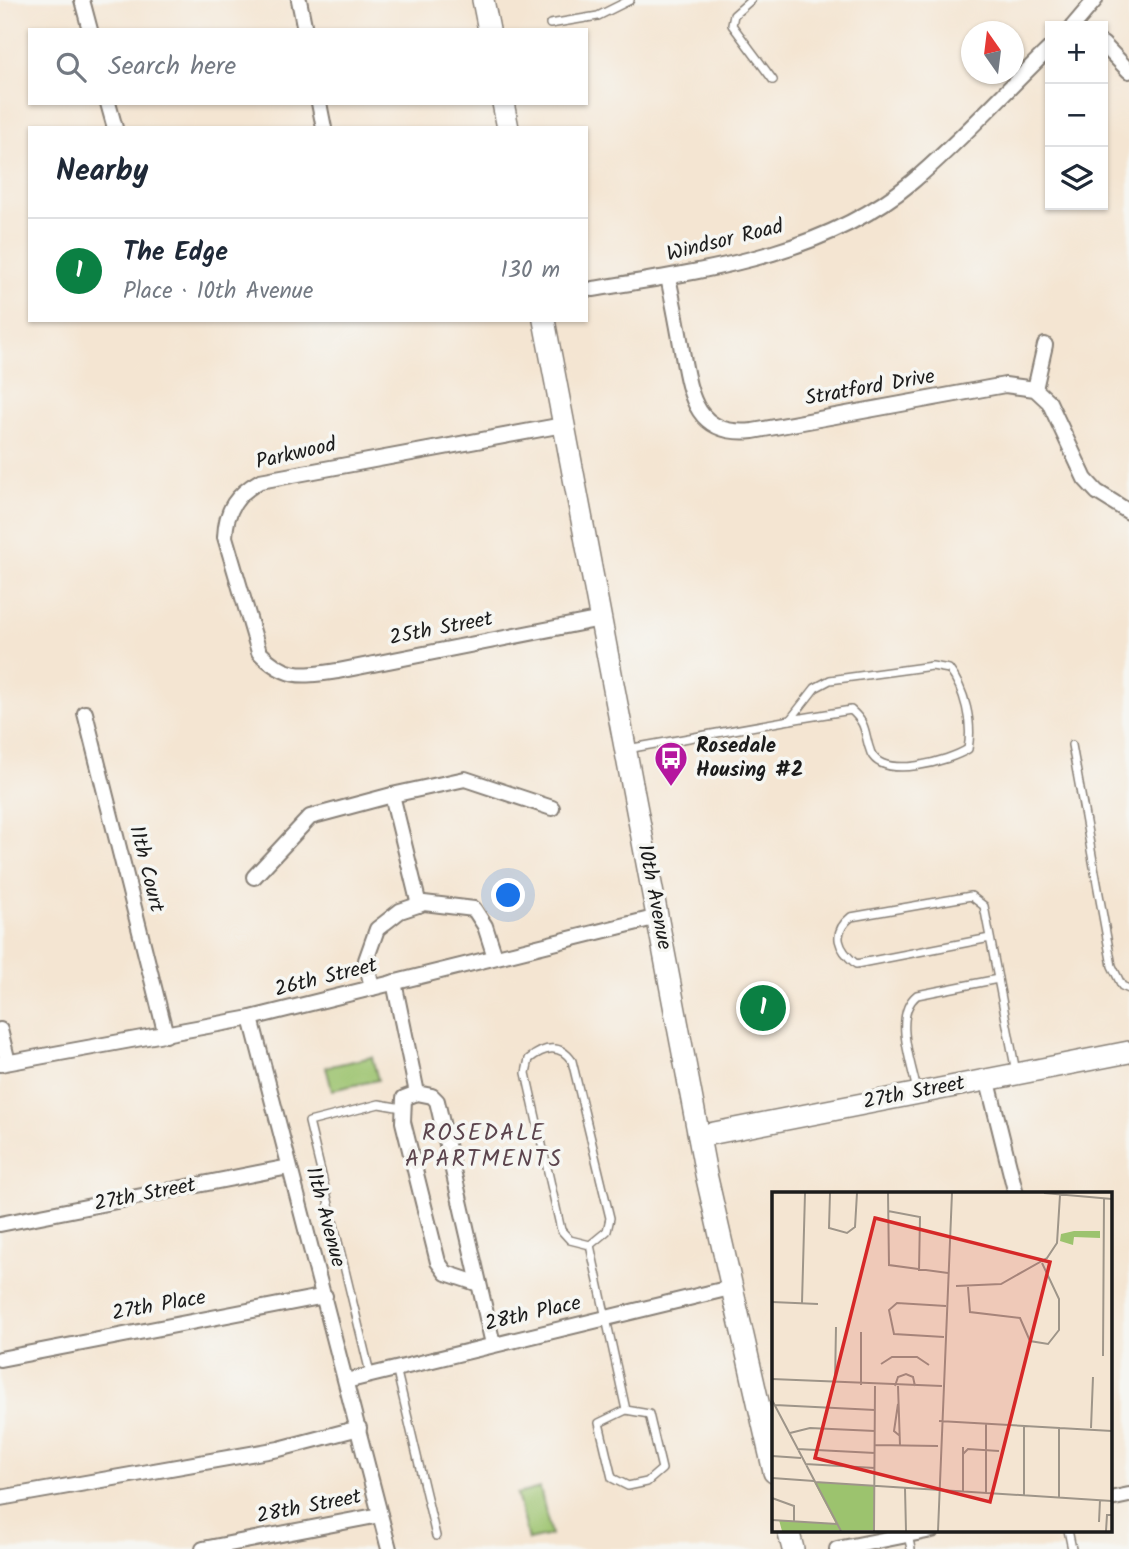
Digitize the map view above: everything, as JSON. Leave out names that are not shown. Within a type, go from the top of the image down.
[{"type":"main road","points":[[483,0],[489,28]]},
{"type":"main road","points":[[503,105],[508,126]]},
{"type":"main road","name":"10th Avenue","points":[[544,322],[699,1136],[730,1289],[772,1464]]},
{"type":"main road","name":"27th Street","points":[[699,1136],[1129,1052]]},
{"type":"main road","points":[[789,1532],[793,1549]]},
{"type":"street","points":[[82,0],[89,28]]},
{"type":"street","points":[[299,0],[304,28]]},
{"type":"street","points":[[1082,21],[1095,0]]},
{"type":"street","points":[[1108,49],[1129,71]]},
{"type":"street","name":"Windsor Road","points":[[593,289],[668,277],[775,254],[823,235],[869,211],[912,183],[1045,53]]},
{"type":"street","points":[[109,105],[114,126]]},
{"type":"street","points":[[319,105],[324,126]]},
{"type":"street","name":"Stratford Drive","points":[[668,277],[689,389],[705,419],[719,428],[736,433],[753,431],[1005,385],[1035,388]]},
{"type":"street","points":[[1045,345],[1035,388],[1049,402],[1085,478],[1097,492],[1129,512]]},
{"type":"street","name":"Parkwood","points":[[287,674],[272,665],[259,652],[225,537],[226,519],[233,503],[245,489],[277,476],[563,425]]},
{"type":"street","name":"25th Street","points":[[287,674],[304,676],[338,671],[601,620]]},
{"type":"street","name":"11th Court","points":[[85,713],[166,1034]]},
{"type":"street","points":[[254,877],[310,817],[392,795],[465,779],[552,808]]},
{"type":"street","points":[[392,795],[419,905]]},
{"type":"street","points":[[372,988],[366,960],[377,929],[400,911],[419,905],[448,904],[474,909],[485,926],[495,957]]},
{"type":"street","name":"26th Street","points":[[4,1063],[251,1018],[658,917]]},
{"type":"street","points":[[394,982],[418,1093]]},
{"type":"street","name":"11th Avenue","points":[[251,1018],[380,1515]]},
{"type":"street","points":[[0,1030],[4,1063]]},
{"type":"street","points":[[987,1078],[1016,1192]]},
{"type":"street","points":[[479,1284],[446,1273],[438,1262],[402,1108],[404,1098],[418,1093],[432,1096],[437,1101],[479,1284],[493,1345]]},
{"type":"street","name":"27th Street","points":[[0,1224],[289,1167]]},
{"type":"street","name":"28th Place","points":[[346,1381],[370,1373],[730,1289]]},
{"type":"street","name":"27th Place","points":[[0,1359],[325,1296]]},
{"type":"street","points":[[0,1499],[279,1449],[359,1428]]},
{"type":"street","points":[[380,1515],[389,1549]]},
{"type":"street","name":"28th Street","points":[[204,1549],[380,1515]]},
{"type":"street","points":[[837,1549],[910,1542],[928,1532]]},
{"type":"lane","points":[[550,24],[598,16],[630,0]]},
{"type":"lane","points":[[751,0],[734,15],[732,25],[773,80]]},
{"type":"lane","points":[[626,750],[851,710],[864,722],[872,755],[885,766],[902,767],[953,758],[968,749],[971,733],[960,683],[949,669],[932,666],[830,680],[815,688],[790,720]]},
{"type":"lane","points":[[1072,746],[1112,965],[1122,986],[1129,989]]},
{"type":"lane","points":[[990,938],[856,964],[842,953],[837,939],[840,926],[851,918],[971,896],[984,906],[1016,1073]]},
{"type":"lane","points":[[918,1092],[905,1031],[905,1011],[909,1002],[916,995],[998,979]]},
{"type":"lane","points":[[553,1048],[566,1052],[572,1061],[610,1218],[607,1231],[590,1245],[570,1240],[561,1230],[526,1073],[529,1059],[540,1050],[553,1048]]},
{"type":"lane","points":[[370,1373],[309,1122],[379,1104],[402,1108]]},
{"type":"lane","points":[[590,1245],[626,1410]]},
{"type":"lane","points":[[396,1367],[436,1536]]},
{"type":"lane","points":[[626,1410],[649,1415],[662,1469],[647,1482],[628,1486],[612,1478],[599,1423],[626,1410]]},
{"type":"green space","points":[[372,1057],[378,1080],[332,1090],[326,1067]]},
{"type":"green space","points":[[540,1488],[551,1535],[528,1540],[517,1494]]},
{"type":"place","name":"Rosedale Housing #2","points":[[671,788]]},
{"type":"place","name":"The Edge","points":[[763,1008]]},
{"type":"district","name":"ROSEDALE APARTMENTS","points":[[484,1147]]}]
